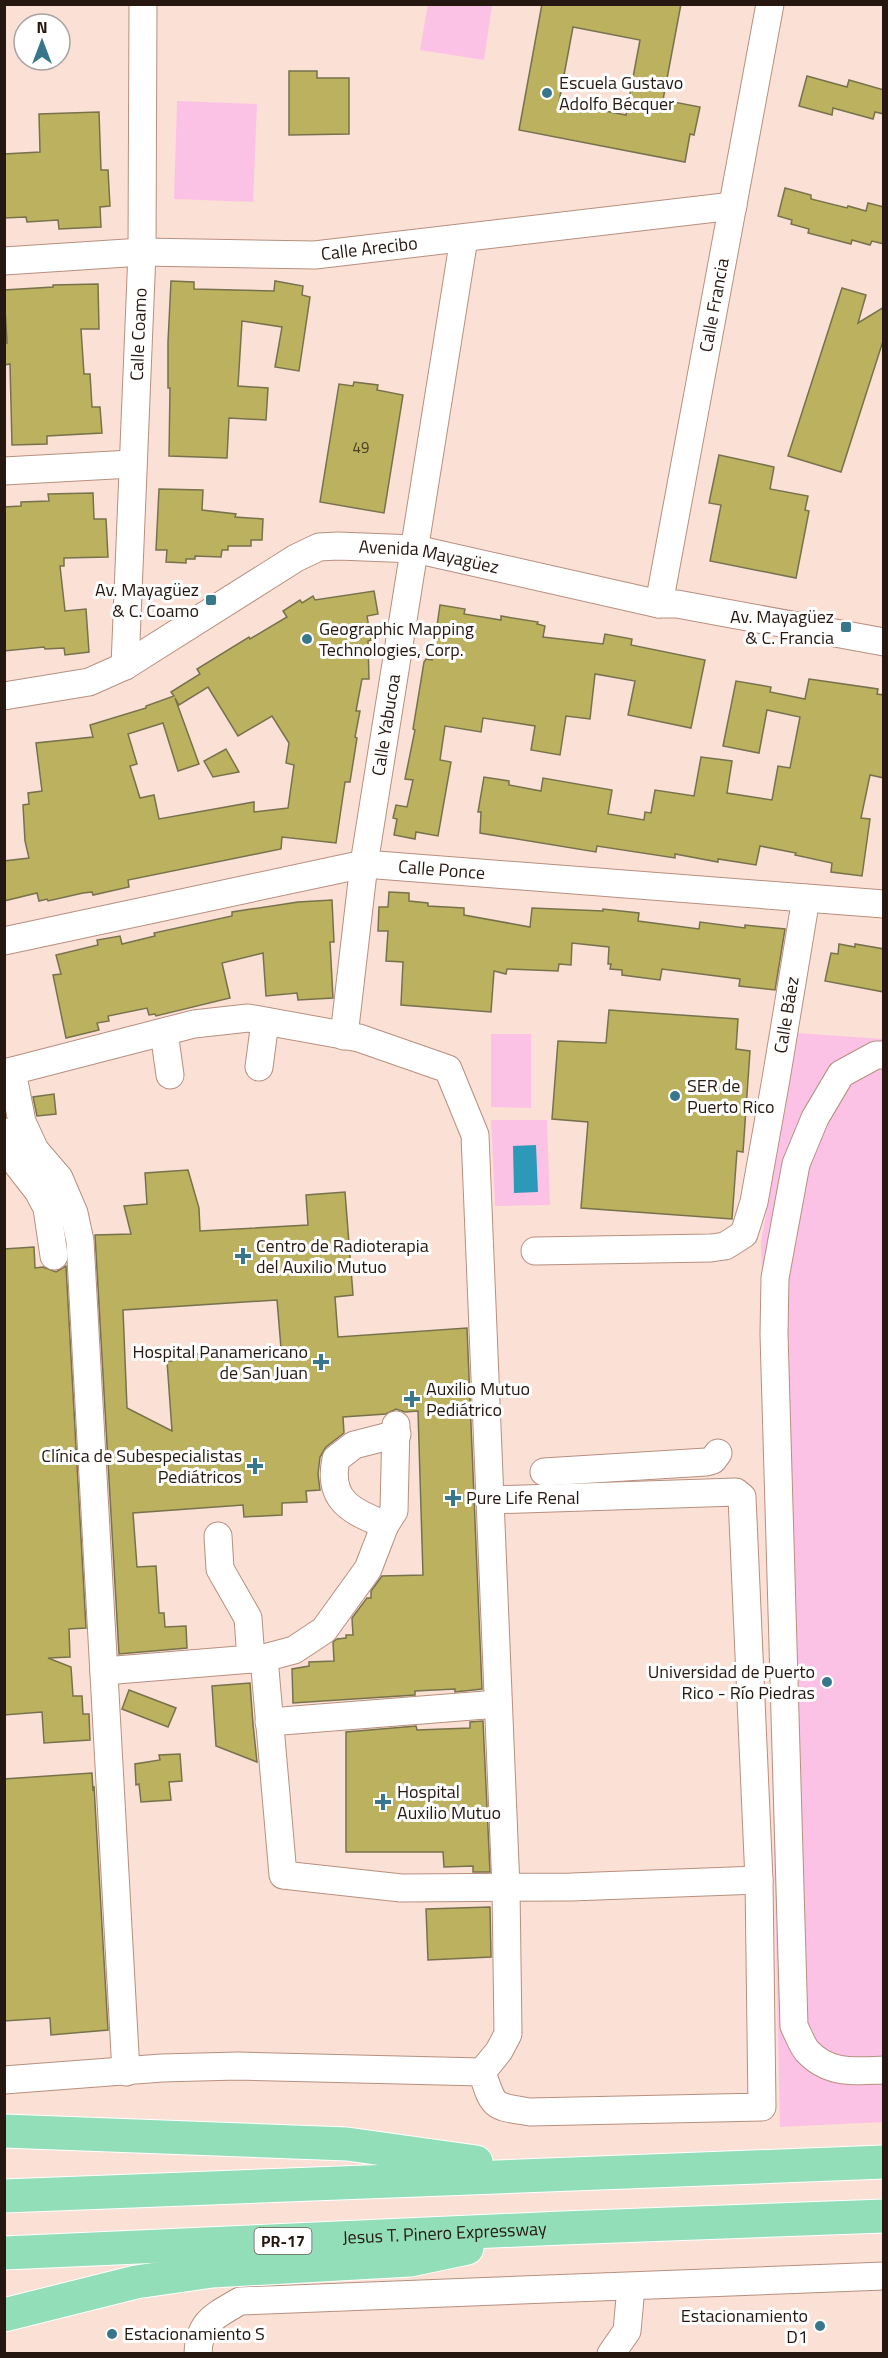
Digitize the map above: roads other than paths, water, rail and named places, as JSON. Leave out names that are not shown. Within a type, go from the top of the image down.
[{"type":"highway","points":[[4,2131],[346,2144],[561,2173]]},
{"type":"highway","points":[[4,2196],[884,2162]]},
{"type":"highway","name":"Jesus T. Pinero Expressway","points":[[4,2253],[884,2216]]},
{"type":"highway","points":[[4,2315],[136,2282],[213,2271],[410,2260],[562,2228]]},
{"type":"street","name":"Calle Coamo","points":[[125,666],[142,252],[143,4]]},
{"type":"street","name":"Calle Francia","points":[[659,604],[770,4]]},
{"type":"street","name":"Calle Arecibo","points":[[4,261],[142,252],[315,255],[732,206]]},
{"type":"street","name":"Calle Yabucoa","points":[[344,1036],[364,864],[464,238]]},
{"type":"street","points":[[4,471],[132,464]]},
{"type":"street","name":"Avenida Mayagüez","points":[[4,696],[89,682],[125,666],[296,558],[319,547],[415,549],[659,604],[677,604],[884,642]]},
{"type":"street","name":"Calle Ponce","points":[[4,941],[364,864],[884,904]]},
{"type":"street","name":"Calle Báez","points":[[535,1251],[711,1248],[725,1246],[744,1234],[754,1202],[806,898]]},
{"type":"street","points":[[126,2072],[80,1241],[74,1213],[59,1178],[35,1150],[22,1122],[8,1072],[194,1024],[248,1018],[359,1038],[448,1069],[475,1135],[506,1888],[508,2034],[499,2051],[482,2072]]},
{"type":"street","points":[[259,1067],[265,1022]]},
{"type":"street","points":[[164,1032],[170,1075]]},
{"type":"street","points":[[884,1055],[876,1055],[842,1074],[815,1118],[796,1164],[775,1278],[774,1334],[794,2026],[807,2051],[823,2064],[840,2071],[884,2070]]},
{"type":"street","points":[[4,1132],[17,1164],[38,1191],[47,1208],[54,1256]]},
{"type":"street","points":[[104,1671],[257,1659],[294,1650],[324,1630],[368,1569],[385,1525],[394,1511],[396,1430],[354,1445],[336,1459],[333,1474],[335,1489],[353,1511],[385,1525]]},
{"type":"street","points":[[544,1472],[706,1462],[713,1460],[718,1453]]},
{"type":"street","points":[[482,2072],[491,2099],[498,2107],[530,2112],[762,2107],[759,1880],[742,1497],[736,1492],[490,1500]]},
{"type":"street","points":[[218,1536],[220,1569],[248,1618],[257,1659],[269,1722],[283,1875],[401,1888],[506,1888],[759,1880]]},
{"type":"street","points":[[269,1722],[498,1704]]},
{"type":"street","points":[[4,2080],[238,2066],[482,2072]]},
{"type":"street","points":[[198,2354],[200,2334],[208,2320],[240,2301],[632,2287],[657,2283],[884,2276]]},
{"type":"street","points":[[611,2354],[627,2331],[632,2287]]},
{"type":"water","points":[[536,1145],[538,1192],[514,1193],[513,1146]]},
{"type":"place","name":"Escuela Gustavo Adolfo Bécquer","points":[[547,93]]},
{"type":"place","name":"Av. Mayagüez & C. Coamo","points":[[211,600]]},
{"type":"place","name":"Av. Mayagüez & C. Francia","points":[[846,627]]},
{"type":"place","name":"Geographic Mapping Technologies, Corp.","points":[[307,639]]},
{"type":"place","name":"SER de Puerto Rico","points":[[675,1096]]},
{"type":"place","name":"Centro de Radioterapia del Auxilio Mutuo","points":[[243,1256]]},
{"type":"place","name":"Hospital Panamericano de San Juan","points":[[321,1362]]},
{"type":"place","name":"Auxilio Mutuo Pediátrico","points":[[412,1399]]},
{"type":"place","name":"Clínica de Subespecialistas Pediátricos","points":[[255,1466]]},
{"type":"place","name":"Pure Life Renal","points":[[453,1498]]},
{"type":"place","name":"Universidad de Puerto Rico - Río Piedras","points":[[827,1682]]},
{"type":"place","name":"Hospital Auxilio Mutuo","points":[[383,1802]]},
{"type":"place","name":"Estacionamiento D1","points":[[820,2326]]},
{"type":"place","name":"Estacionamiento S","points":[[112,2334]]}]
